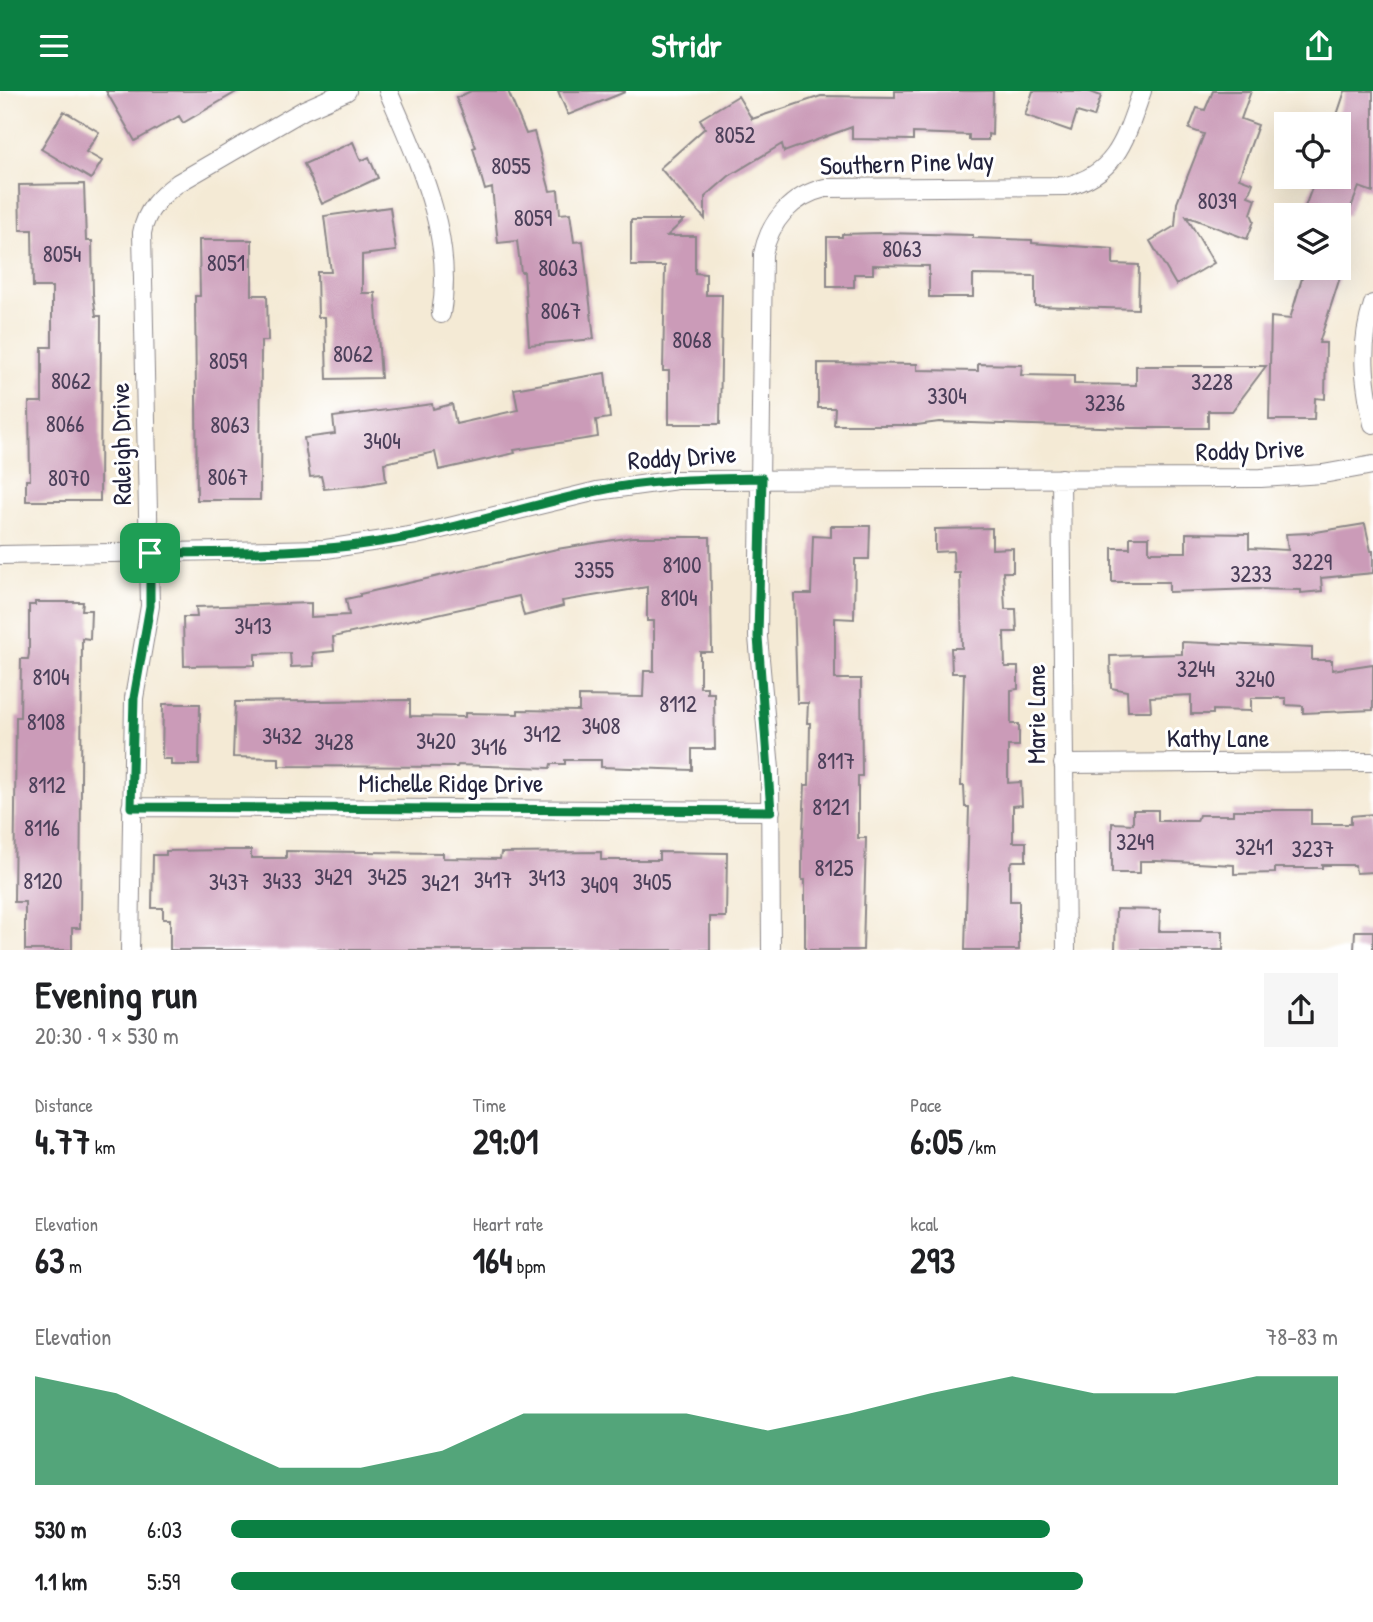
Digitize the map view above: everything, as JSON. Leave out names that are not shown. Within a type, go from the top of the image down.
[{"type":"street","name":"Raleigh Drive","points":[[130,950],[134,698],[150,606],[142,233],[145,220],[162,195],[178,183],[304,110],[347,91]]},
{"type":"street","points":[[388,91],[423,175],[436,218],[444,269],[441,314]]},
{"type":"street","name":"Southern Pine Way","points":[[771,950],[771,811],[758,637],[763,254],[766,240],[781,214],[809,191],[825,188],[1066,186],[1079,183],[1096,176],[1117,153],[1142,91]]},
{"type":"street","points":[[1373,305],[1363,343],[1362,373],[1373,424]]},
{"type":"street","name":"Roddy Drive","points":[[0,555],[298,551],[353,546],[416,535],[622,487],[677,480],[1261,478],[1323,474],[1373,465]]},
{"type":"street","name":"Marie Lane","points":[[1061,478],[1066,950]]},
{"type":"street","name":"Kathy Lane","points":[[1063,764],[1373,762]]},
{"type":"street","name":"Michelle Ridge Drive","points":[[131,807],[771,811]]},
{"type":"building","points":[[106,91],[238,91],[183,123],[179,116],[135,141]]},
{"type":"building","points":[[471,91],[508,91],[526,134],[534,132],[550,191],[558,190],[560,214],[570,213],[574,242],[583,241],[594,339],[529,345],[524,272],[521,272],[517,241],[498,243],[492,188],[485,190],[473,148],[476,147],[456,98]]},
{"type":"building","points":[[558,91],[625,91],[625,92],[568,115]]},
{"type":"building","points":[[895,91],[993,91],[992,135],[988,134],[988,140],[969,140],[969,135],[913,133],[913,140],[852,139],[852,127],[784,152],[782,144],[729,176],[705,197],[705,219],[660,168],[705,128],[700,119],[738,96],[752,119],[821,96],[895,97]]},
{"type":"building","points":[[1033,91],[1088,91],[1101,96],[1094,117],[1077,112],[1071,131],[1025,115]]},
{"type":"building","points":[[1213,91],[1251,91],[1241,119],[1258,125],[1239,178],[1253,183],[1248,196],[1256,199],[1251,214],[1254,221],[1247,239],[1186,216],[1214,263],[1176,285],[1150,241],[1175,226],[1177,203],[1204,134],[1189,129],[1197,108],[1205,110]]},
{"type":"building","points":[[1345,91],[1373,91],[1373,192],[1359,187],[1351,207],[1351,203],[1306,203],[1312,189],[1351,189],[1351,112],[1338,112]]},
{"type":"building","points":[[64,111],[99,132],[86,152],[102,161],[91,179],[41,149]]},
{"type":"building","points":[[353,142],[361,161],[369,157],[378,178],[322,204],[304,164]]},
{"type":"building","points":[[84,184],[86,241],[92,241],[93,294],[96,316],[101,316],[100,501],[26,501],[26,480],[30,480],[29,402],[42,402],[42,347],[52,347],[52,287],[33,287],[32,230],[20,230],[19,185]]},
{"type":"building","points":[[390,207],[396,251],[362,255],[362,293],[375,293],[381,378],[327,379],[325,317],[318,317],[317,272],[331,272],[324,216]]},
{"type":"building","points":[[631,220],[684,220],[667,236],[695,236],[695,273],[706,274],[706,295],[722,295],[720,424],[669,424],[669,371],[663,371],[665,266],[631,266]]},
{"type":"building","points":[[881,233],[973,235],[973,238],[1032,240],[1032,243],[1113,249],[1113,264],[1139,265],[1138,309],[1035,306],[1035,276],[973,275],[973,297],[929,297],[929,266],[873,265],[873,274],[854,274],[854,287],[827,287],[827,237]]},
{"type":"building","points":[[199,240],[252,240],[252,295],[267,295],[268,341],[261,341],[260,500],[197,500],[195,296],[200,296]]},
{"type":"building","points":[[1301,280],[1339,280],[1319,343],[1326,343],[1325,399],[1315,398],[1314,420],[1269,420],[1271,317],[1290,319]]},
{"type":"building","points":[[818,363],[917,364],[917,370],[978,371],[978,364],[1022,365],[1021,375],[1074,376],[1074,384],[1136,385],[1136,366],[1266,366],[1232,411],[1208,411],[1208,428],[1132,428],[939,422],[917,425],[834,425],[835,408],[818,408]]},
{"type":"building","points":[[605,373],[610,418],[596,420],[598,437],[514,450],[515,453],[439,470],[435,452],[384,463],[386,481],[364,485],[324,489],[321,476],[310,477],[304,438],[335,434],[333,417],[432,404],[433,409],[452,404],[456,424],[518,410],[514,389]]},
{"type":"building","points":[[1365,524],[1373,551],[1373,573],[1321,578],[1322,591],[1301,593],[1301,590],[1256,589],[1169,592],[1169,582],[1112,582],[1112,548],[1130,548],[1130,537],[1149,537],[1149,552],[1186,552],[1186,533],[1249,534],[1249,548],[1288,550],[1286,534]]},
{"type":"building","points":[[831,526],[870,526],[869,559],[855,559],[854,619],[835,618],[835,679],[861,679],[862,776],[858,776],[858,838],[866,838],[863,950],[805,950],[805,880],[802,880],[802,855],[805,785],[809,785],[810,723],[807,723],[808,703],[797,703],[794,594],[811,594],[813,536],[831,537]]},
{"type":"building","points":[[992,528],[992,549],[1013,548],[1013,572],[1003,572],[1005,609],[1016,609],[1017,632],[1004,632],[1005,667],[1018,667],[1018,689],[1011,690],[1011,724],[1019,724],[1019,746],[1008,746],[1008,783],[1021,782],[1022,805],[1013,806],[1013,842],[1026,842],[1026,861],[1013,861],[1010,865],[1010,901],[1019,901],[1019,950],[965,950],[969,807],[965,807],[964,786],[961,786],[964,673],[952,673],[951,648],[962,648],[960,573],[954,573],[953,551],[935,552],[935,529]]},
{"type":"building","points":[[632,537],[710,537],[712,652],[700,652],[700,687],[707,687],[707,693],[714,693],[715,749],[692,749],[692,770],[601,767],[601,760],[565,760],[565,764],[551,764],[550,768],[458,765],[279,766],[279,758],[233,757],[235,702],[410,700],[410,716],[465,717],[465,713],[518,714],[518,710],[579,711],[579,696],[643,697],[644,671],[654,671],[654,621],[647,621],[647,587],[562,601],[563,606],[524,616],[519,596],[333,637],[334,651],[313,653],[314,666],[291,667],[290,653],[255,654],[255,665],[184,666],[183,617],[197,617],[196,607],[311,603],[311,617],[349,615],[346,599],[360,594],[557,549]]},
{"type":"building","points":[[35,602],[83,602],[82,610],[91,610],[90,639],[82,638],[80,928],[72,928],[72,950],[25,950],[25,902],[14,902],[16,717],[20,717],[21,659],[28,659],[29,654],[29,605],[35,605]]},
{"type":"building","points":[[1182,642],[1312,648],[1312,660],[1332,660],[1332,670],[1373,664],[1373,710],[1303,713],[1303,706],[1286,705],[1286,698],[1251,698],[1251,711],[1213,710],[1213,714],[1191,714],[1191,695],[1150,697],[1151,711],[1128,711],[1127,691],[1111,688],[1110,656],[1182,654]]},
{"type":"building","points":[[163,704],[200,704],[199,765],[171,765],[171,759],[162,759]]},
{"type":"building","points":[[1133,810],[1158,810],[1158,821],[1197,821],[1199,815],[1233,815],[1233,810],[1311,810],[1311,824],[1351,824],[1351,816],[1373,814],[1373,872],[1356,873],[1355,865],[1322,865],[1322,868],[1275,868],[1275,873],[1234,874],[1234,865],[1140,861],[1140,873],[1112,873],[1112,823],[1133,824]]},
{"type":"building","points":[[251,850],[251,858],[286,858],[286,851],[443,853],[443,858],[500,859],[501,853],[601,852],[601,860],[659,860],[659,852],[727,853],[726,917],[710,917],[710,950],[170,950],[170,919],[163,919],[163,908],[152,908],[153,855],[166,855],[166,851]]},
{"type":"building","points":[[1116,909],[1160,910],[1159,931],[1223,931],[1223,950],[1115,950]]},
{"type":"building","points":[[1355,931],[1373,931],[1373,950],[1354,950]]},
{"type":"route","points":[[762,478],[758,637],[770,769],[771,811],[131,807],[135,681],[150,606],[150,553],[298,551],[353,546],[416,535],[597,491],[677,480],[762,478]]}]
